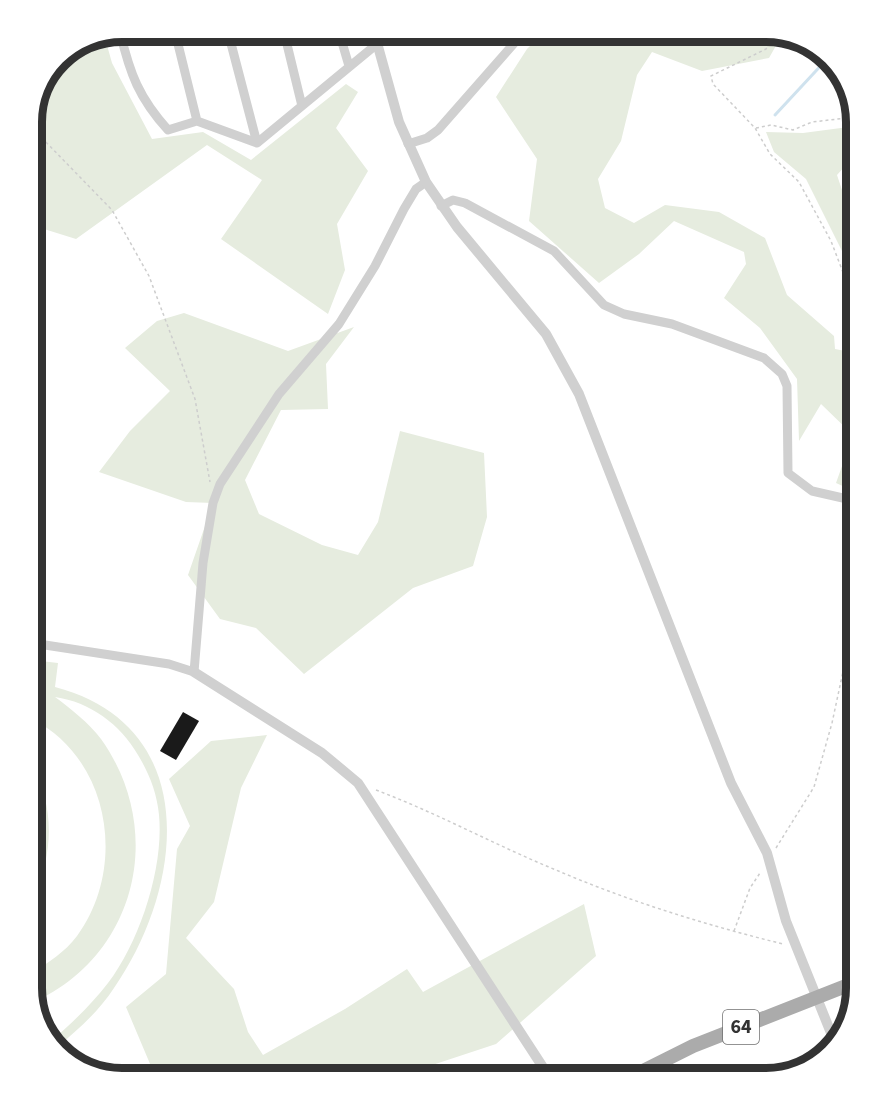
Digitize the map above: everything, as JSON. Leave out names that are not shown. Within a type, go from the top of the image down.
[{"type":"main road","name":"64","points":[[650,1068],[693,1046],[846,986]]},
{"type":"street","points":[[122,42],[131,77],[149,110],[168,130],[197,121],[257,143]]},
{"type":"street","points":[[177,42],[197,121]]},
{"type":"street","points":[[231,42],[257,143]]},
{"type":"street","points":[[286,42],[302,106]]},
{"type":"street","points":[[342,42],[349,66]]},
{"type":"street","points":[[408,144],[427,138],[438,130],[515,42]]},
{"type":"street","points":[[257,143],[378,44],[408,144],[426,182],[441,206],[514,293],[565,366],[579,394],[731,783],[767,853],[777,894],[831,1033]]},
{"type":"street","points":[[194,672],[203,563],[213,503],[220,484],[279,394],[339,324],[375,266],[416,189],[426,182]]},
{"type":"street","points":[[441,206],[453,200],[465,203],[554,251],[604,305],[613,310],[672,324],[769,362],[782,374],[787,386],[788,473],[812,491],[846,499]]},
{"type":"street","points":[[42,644],[170,663],[194,672],[322,753],[358,783],[543,1068]]},
{"type":"path","points":[[772,42],[766,49],[711,76],[713,84],[755,128],[770,154],[799,182],[831,241],[846,278]]},
{"type":"path","points":[[755,128],[771,125],[793,130],[812,122],[846,118]]},
{"type":"path","points":[[42,139],[111,210],[150,276],[195,399],[213,503]]},
{"type":"path","points":[[767,853],[775,849],[814,787],[832,723],[846,658]]},
{"type":"path","points":[[358,783],[423,808],[558,871],[733,932],[797,947]]},
{"type":"path","points":[[733,932],[750,888],[758,874],[771,867]]},
{"type":"shaded area","points":[[534,42],[777,43],[769,58],[702,71],[652,52],[637,75],[621,141],[598,179],[605,208],[634,223],[665,205],[719,212],[765,238],[787,295],[834,336],[835,349],[846,351],[846,428],[821,404],[799,441],[797,379],[760,328],[724,298],[746,264],[744,252],[674,221],[639,254],[599,283],[529,221],[537,159],[496,97]]},
{"type":"shaded area","points":[[107,44],[112,63],[152,139],[203,132],[251,160],[346,84],[358,92],[336,128],[368,171],[337,224],[345,270],[328,314],[221,239],[262,180],[207,145],[76,239],[42,230],[42,117],[45,102],[50,87],[69,62],[97,46]]},
{"type":"shaded area","points":[[846,127],[846,165],[837,175],[846,202],[846,259],[806,179],[774,152],[766,132],[803,133]]},
{"type":"shaded area","points":[[184,313],[288,351],[354,327],[326,364],[328,409],[281,410],[245,480],[259,514],[322,545],[358,555],[378,522],[400,431],[484,453],[487,517],[473,566],[413,588],[304,674],[256,628],[220,619],[188,575],[213,503],[186,502],[99,472],[130,431],[170,391],[125,348],[157,321]]},
{"type":"shaded area","points":[[846,455],[846,488],[836,483]]},
{"type":"shaded area","points":[[42,661],[58,663],[55,687],[103,707],[136,736],[157,773],[166,814],[165,859],[155,904],[138,948],[102,1005],[63,1042],[58,1035],[95,999],[108,983],[120,966],[140,925],[153,880],[160,835],[154,791],[149,776],[131,744],[113,724],[92,709],[55,697],[96,733],[121,774],[132,812],[136,849],[131,886],[118,921],[98,953],[70,980],[43,997],[42,966],[72,942],[93,909],[102,879],[106,848],[103,817],[94,787],[79,760],[59,737],[42,726]]},
{"type":"shaded area","points":[[267,735],[241,788],[214,902],[186,938],[234,989],[248,1032],[263,1055],[345,1009],[407,969],[423,992],[584,904],[596,956],[496,1044],[423,1068],[152,1068],[126,1007],[166,974],[177,849],[190,826],[169,779],[211,741]]},
{"type":"shaded area","points":[[42,788],[49,831],[42,873]]},
{"type":"shaded area","points":[[814,1048],[818,1049],[796,1062],[791,1064]]},
{"type":"building","points":[[183,712],[199,721],[176,760],[160,751]]},
{"type":"waterway","points":[[775,115],[822,65]]}]
